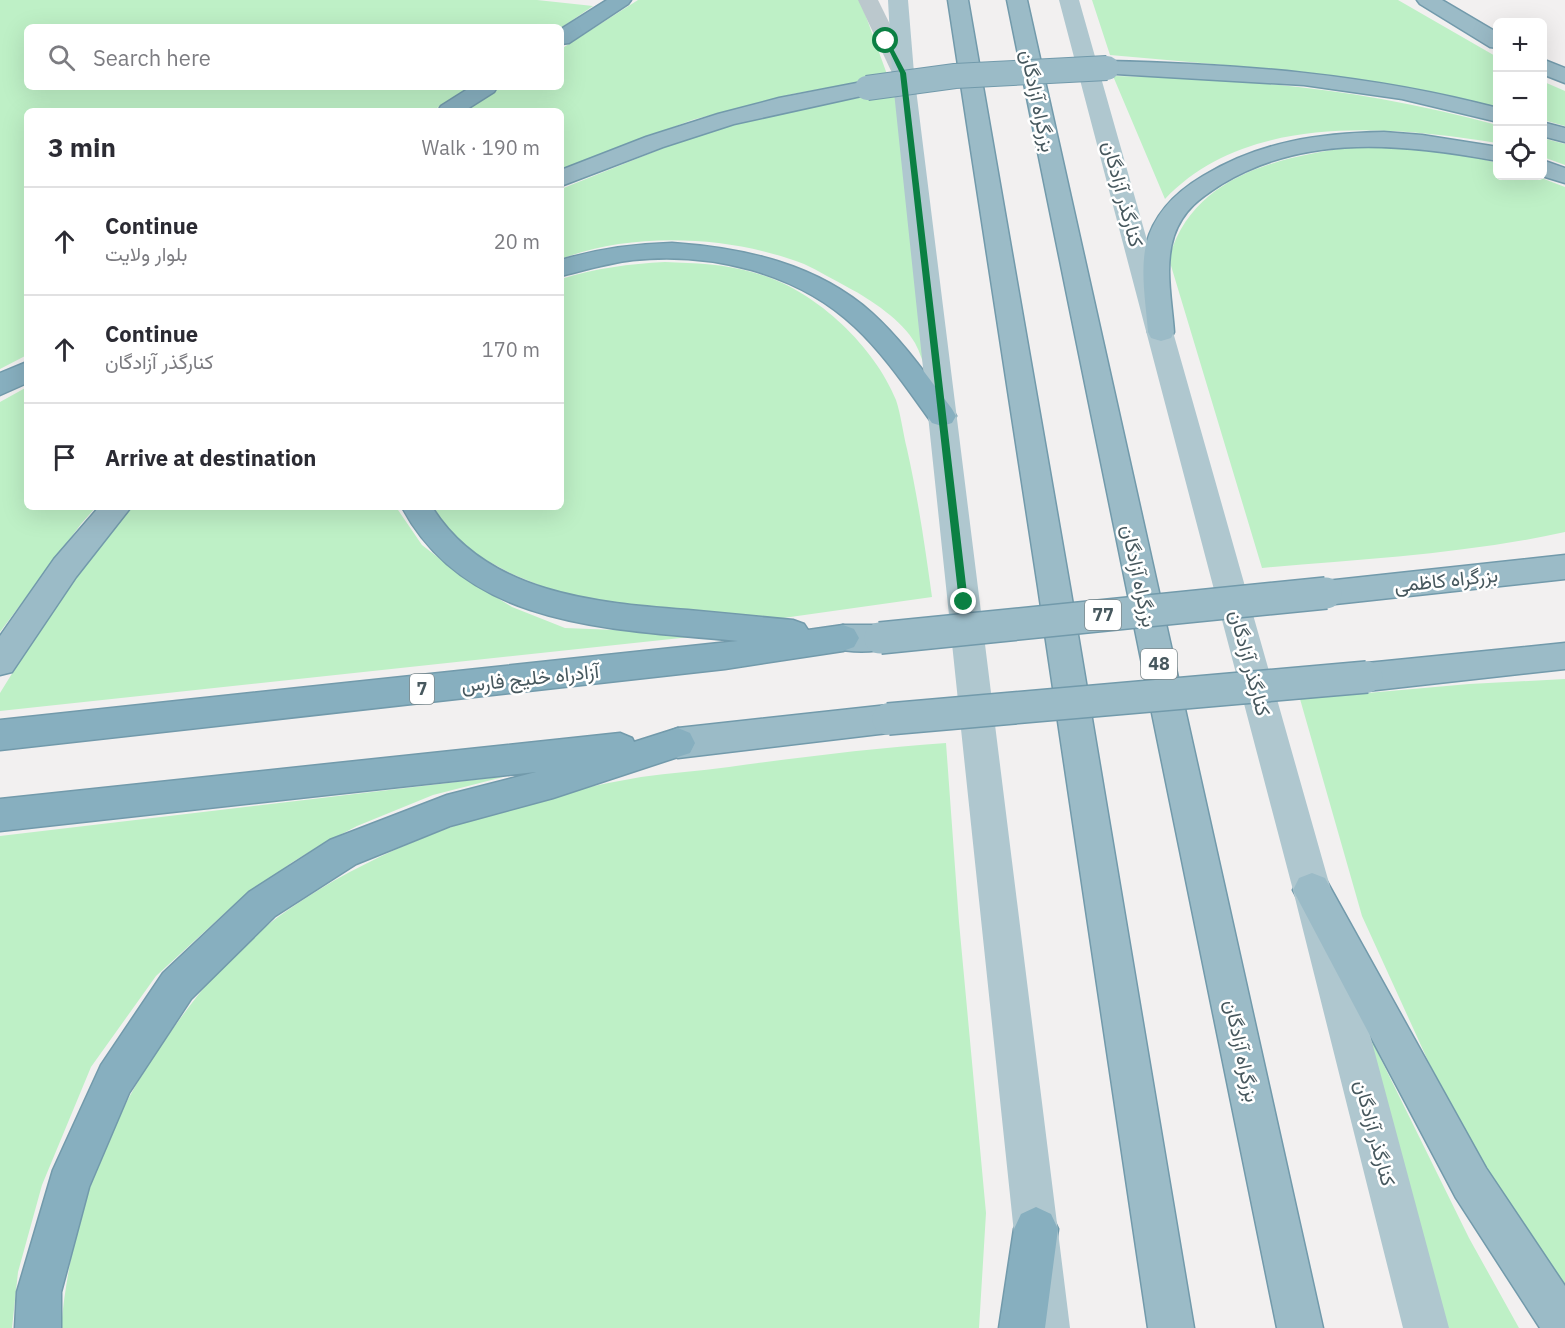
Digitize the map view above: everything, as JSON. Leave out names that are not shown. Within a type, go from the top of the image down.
[{"type":"highway","points":[[564,36],[621,0]]},
{"type":"highway","points":[[958,0],[1054,586],[1171,1328]]},
{"type":"highway","name":"بزرگراه آزادگان","points":[[1017,0],[1300,1328]]},
{"type":"highway","points":[[1427,0],[1493,40]]},
{"type":"highway","points":[[1547,67],[1565,76]]},
{"type":"highway","points":[[564,178],[606,160],[718,121],[760,110],[867,88],[955,76],[1107,68],[1194,70],[1318,81],[1426,98],[1493,114]]},
{"type":"highway","points":[[454,108],[481,90]]},
{"type":"highway","points":[[1547,130],[1565,135]]},
{"type":"highway","points":[[1161,332],[1158,249],[1166,228],[1182,200],[1237,164],[1310,143],[1361,139],[1410,140],[1493,153]]},
{"type":"highway","points":[[1547,169],[1565,176]]},
{"type":"highway","points":[[564,267],[597,258],[673,251],[716,253],[752,260],[786,271],[822,289],[859,316],[883,339],[942,416]]},
{"type":"highway","points":[[0,386],[24,373]]},
{"type":"highway","points":[[0,662],[65,568],[113,510]]},
{"type":"highway","points":[[419,510],[432,531],[454,554],[485,576],[516,593],[550,606],[592,615],[843,638]]},
{"type":"highway","points":[[1507,573],[1565,554]]},
{"type":"highway","name":"بزرگراه کاظمی","points":[[880,638],[1565,567]]},
{"type":"highway","name":"آزادراه خلیج فارس","points":[[0,735],[725,656],[843,638],[880,638]]},
{"type":"highway","points":[[0,815],[888,719],[1558,658]]},
{"type":"highway","points":[[38,1328],[39,1292],[68,1185],[115,1079],[177,986],[262,904],[343,852],[447,811],[553,783],[678,742]]},
{"type":"highway","points":[[1312,890],[1471,1183],[1565,1326]]},
{"type":"highway","points":[[1022,1328],[1036,1229]]},
{"type":"main road","points":[[898,0],[903,73],[1047,1328]]},
{"type":"main road","name":"کنارگذر آزادگان","points":[[1069,0],[1312,890],[1426,1328]]},
{"type":"street","points":[[868,0],[903,73]]},
{"type":"green space","points":[[0,0],[537,0],[593,6],[564,26],[564,24],[24,24],[24,90],[466,90],[437,108],[24,108],[24,357],[0,369]]},
{"type":"green space","points":[[638,0],[860,0],[888,77],[792,94],[692,120],[564,169],[564,108],[468,108],[496,90],[564,90],[564,47]]},
{"type":"green space","points":[[1092,0],[1398,0],[1493,55],[1493,107],[1455,97],[1303,72],[1110,55]]},
{"type":"green space","points":[[1113,76],[1212,80],[1307,88],[1401,103],[1493,124],[1493,142],[1412,132],[1367,130],[1322,132],[1278,139],[1237,151],[1198,171],[1165,199]]},
{"type":"green space","points":[[1547,83],[1565,91],[1565,126],[1547,121]]},
{"type":"green space","points":[[897,91],[927,373],[917,346],[910,335],[885,311],[804,264],[776,255],[746,247],[683,240],[620,244],[564,258],[564,188],[691,137],[781,112]]},
{"type":"green space","points":[[1547,139],[1565,144],[1565,165],[1547,158]]},
{"type":"green space","points":[[1353,147],[1408,148],[1444,152],[1493,162],[1493,180],[1547,180],[1565,187],[1565,532],[1452,551],[1262,568],[1169,259],[1180,231],[1196,208],[1217,190],[1241,176],[1268,165],[1324,151]]},
{"type":"green space","points":[[665,262],[699,264],[755,273],[798,291],[819,305],[857,340],[886,379],[896,400],[918,504],[932,597],[755,622],[661,611],[556,592],[512,574],[473,553],[444,524],[436,510],[564,510],[564,278],[638,264]]},
{"type":"green space","points":[[24,389],[24,510],[93,510],[0,632],[0,402]]},
{"type":"green space","points":[[130,510],[398,510],[422,545],[462,576],[512,607],[565,628],[718,634],[0,711],[0,693],[61,594]]},
{"type":"green space","points":[[1565,679],[1565,1291],[1502,1196],[1429,1063],[1362,916],[1300,699],[1469,684]]},
{"type":"green space","points":[[946,743],[959,922],[986,1213],[979,1328],[61,1328],[72,1253],[92,1181],[121,1112],[139,1079],[183,1015],[221,968],[265,927],[305,898],[349,872],[444,830],[543,798],[592,786],[641,777],[838,753]]},
{"type":"green space","points":[[507,776],[433,795],[357,826],[319,846],[291,863],[226,912],[156,976],[91,1067],[42,1185],[18,1272],[12,1328],[0,1328],[0,836]]},
{"type":"green space","points":[[1368,1033],[1469,1238],[1519,1328],[1446,1328]]},
{"type":"route","points":[[886,41],[903,73],[964,602]]}]
